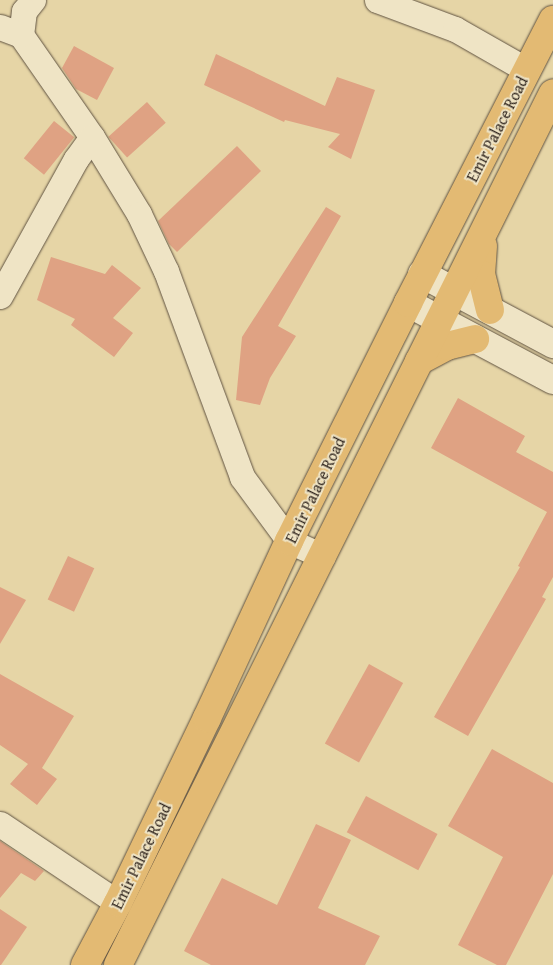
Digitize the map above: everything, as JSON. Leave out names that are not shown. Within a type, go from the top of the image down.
[{"type":"main road","name":"Emir Palace Road","points":[[85,965],[118,902],[289,541],[422,274],[553,20]]},
{"type":"main road","name":"Emir Palace Road","points":[[118,965],[419,361],[456,292],[553,93]]},
{"type":"main road","points":[[485,232],[481,274],[490,310]]},
{"type":"main road","points":[[419,361],[447,346],[475,338]]},
{"type":"street","points":[[33,0],[11,31],[92,137],[139,214],[166,271],[242,477],[289,541],[323,556]]},
{"type":"street","points":[[377,0],[455,29],[527,70]]},
{"type":"street","points":[[0,296],[76,159],[92,137]]},
{"type":"street","points":[[422,274],[553,344]]},
{"type":"street","points":[[408,303],[553,380]]},
{"type":"street","points":[[0,824],[118,902]]},
{"type":"building","points":[[74,46],[114,68],[97,100],[76,89],[62,68]]},
{"type":"building","points":[[216,54],[325,106],[337,77],[375,90],[351,159],[328,147],[340,134],[285,120],[284,122],[204,85]]},
{"type":"building","points":[[147,102],[166,123],[127,158],[108,137]]},
{"type":"building","points":[[54,121],[74,137],[44,175],[24,158]]},
{"type":"building","points":[[237,146],[261,171],[177,252],[169,244],[158,221]]},
{"type":"building","points":[[326,207],[341,216],[278,326],[296,336],[270,378],[260,405],[236,400],[242,337]]},
{"type":"building","points":[[51,257],[105,274],[112,265],[141,288],[113,318],[133,333],[114,357],[71,325],[75,319],[37,300]]},
{"type":"building","points":[[458,398],[525,436],[516,452],[553,472],[553,577],[542,597],[546,599],[468,736],[434,717],[520,567],[518,566],[547,512],[431,448]]},
{"type":"building","points":[[68,556],[94,568],[74,612],[48,600]]},
{"type":"building","points":[[0,587],[26,600],[0,644]]},
{"type":"building","points":[[369,664],[403,683],[359,762],[325,744]]},
{"type":"building","points":[[0,674],[74,716],[42,768],[57,779],[37,805],[10,784],[28,764],[0,745]]},
{"type":"building","points":[[492,749],[553,783],[553,874],[506,965],[497,965],[458,945],[503,857],[448,826]]},
{"type":"building","points":[[366,796],[438,834],[418,870],[347,832]]},
{"type":"building","points":[[316,824],[351,840],[318,908],[380,936],[365,965],[211,965],[184,951],[222,878],[277,905]]},
{"type":"building","points":[[0,841],[44,871],[35,881],[21,873],[0,898]]},
{"type":"building","points":[[0,909],[27,927],[1,965],[0,965]]}]
